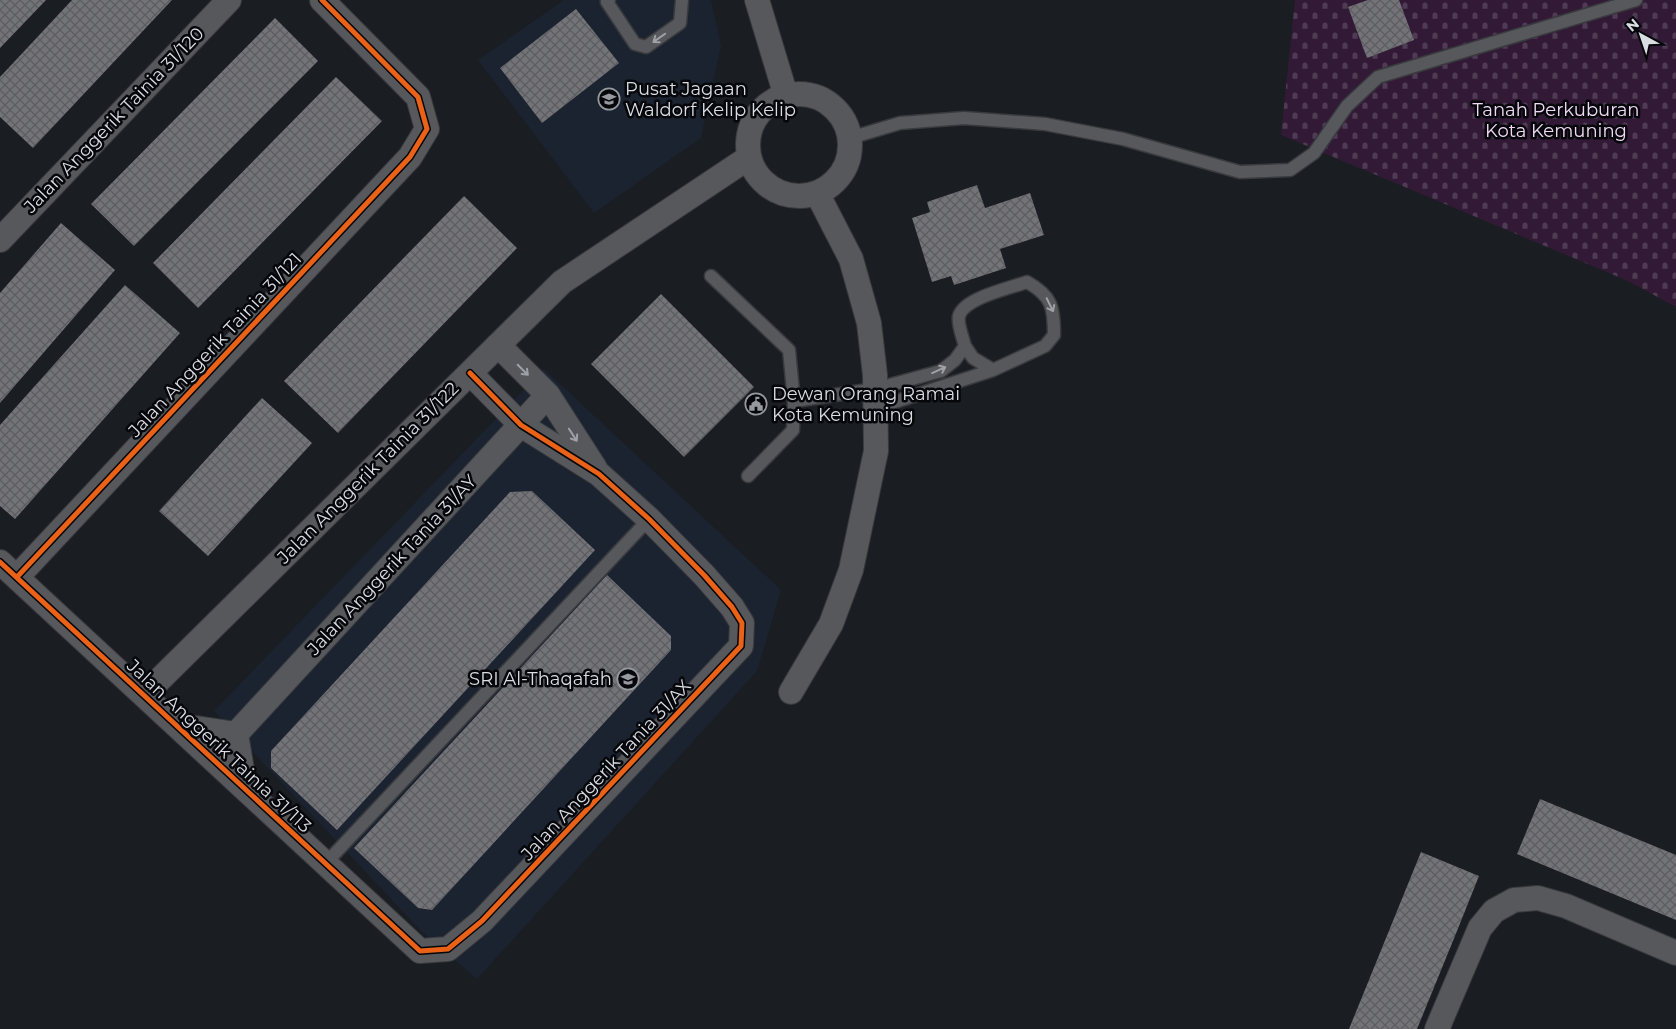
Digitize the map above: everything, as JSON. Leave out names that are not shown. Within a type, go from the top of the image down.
[{"type":"street","name":"Jalan Anggerik Tainia 31/120","points":[[0,240],[229,0]]},
{"type":"street","name":"Jalan Anggerik Tainia 31/121","points":[[8,569],[410,157],[427,128],[418,97],[322,0]]},
{"type":"street","points":[[758,0],[786,96]]},
{"type":"street","points":[[803,94],[820,98],[835,108],[845,121],[850,138],[850,155],[843,172],[832,185],[817,194],[794,196],[772,189],[760,179],[748,158],[750,132],[757,116],[770,103],[786,96],[803,94]]},
{"type":"street","name":"Jalan Anggerik Tainia 31/122","points":[[144,695],[562,282],[748,158]]},
{"type":"street","points":[[791,692],[830,624],[851,570],[876,450],[876,398],[869,323],[851,259],[817,194]]},
{"type":"street","points":[[498,345],[548,396],[599,474]]},
{"type":"street","points":[[470,373],[521,425],[599,474]]},
{"type":"street","name":"Jalan Anggerik Tania 31/AY","points":[[236,734],[548,396]]},
{"type":"street","name":"Jalan Anggerik Tania 31/AX","points":[[420,951],[448,949],[482,921],[741,646],[742,623],[732,607],[650,519],[599,474]]},
{"type":"street","name":"Jalan Anggerik Tainia 31/113","points":[[8,569],[420,951]]},
{"type":"street","points":[[176,725],[236,734],[244,788]]},
{"type":"street","points":[[1437,1029],[1480,928],[1494,911],[1514,900],[1538,898],[1566,906],[1676,952]]},
{"type":"lane","points":[[609,0],[607,2],[636,44],[646,47],[680,23],[682,0]]},
{"type":"lane","points":[[850,138],[900,122],[964,118],[1045,124],[1123,139],[1240,172],[1290,170],[1314,153],[1347,106],[1378,77],[1636,0]]},
{"type":"lane","points":[[712,276],[789,350],[794,401],[793,430],[748,476]]},
{"type":"lane","points":[[794,401],[876,398],[994,370],[1045,346],[1054,335],[1054,313],[1043,292],[1027,282],[974,300],[963,306],[958,317],[965,346],[973,358],[994,370]]},
{"type":"lane","points":[[876,398],[941,371],[956,360],[965,346]]},
{"type":"lane","points":[[326,863],[650,519]]},
{"type":"shaded area","name":"Pusat Jagaan Waldorf Kelip Kelip","points":[[564,0],[711,0],[721,46],[701,138],[594,213],[478,60]]},
{"type":"shaded area","points":[[544,369],[781,590],[757,671],[477,979],[424,934],[214,711]]},
{"type":"green space","name":"Tanah Perkuburan Kota Kemuning","points":[[1295,0],[1676,0],[1676,307],[1628,281],[1281,135]]},
{"type":"building","points":[[0,0],[46,0],[0,48]]},
{"type":"building","points":[[72,0],[172,0],[33,148],[0,117],[0,77]]},
{"type":"building","points":[[1368,0],[1399,0],[1414,40],[1367,58],[1348,7]]},
{"type":"building","points":[[576,9],[619,63],[542,123],[500,68]]},
{"type":"building","points":[[275,18],[318,61],[134,246],[91,204]]},
{"type":"building","points":[[336,77],[382,121],[198,308],[153,263]]},
{"type":"building","points":[[977,185],[985,208],[1030,193],[1044,235],[1000,249],[1006,268],[954,285],[951,276],[932,282],[912,218],[930,212],[927,202]]},
{"type":"building","points":[[464,196],[517,248],[338,433],[284,381]]},
{"type":"building","points":[[61,223],[115,270],[0,403],[0,293]]},
{"type":"building","points":[[125,285],[180,333],[15,519],[0,506],[0,425]]},
{"type":"building","points":[[661,294],[754,387],[684,457],[591,364]]},
{"type":"building","points":[[262,398],[312,443],[208,556],[159,511]]},
{"type":"building","points":[[532,491],[595,550],[337,830],[271,768],[271,751],[510,492]]},
{"type":"building","points":[[607,575],[671,636],[671,650],[432,910],[418,908],[354,848]]},
{"type":"building","points":[[1540,799],[1676,855],[1676,920],[1517,854]]},
{"type":"building","points":[[1421,852],[1479,876],[1455,936],[1417,1029],[1349,1029]]},
{"type":"cycle path","points":[[17,577],[410,157],[427,129],[418,97],[322,0]]},
{"type":"cycle path","points":[[0,562],[420,951],[448,949],[482,921],[741,646],[742,623],[732,607],[704,575],[649,519],[599,474],[521,425],[470,373]]},
{"type":"place","name":"Pusat Jagaan Waldorf Kelip Kelip","points":[[609,99]]},
{"type":"place","name":"Dewan Orang Ramai Kota Kemuning","points":[[756,404]]},
{"type":"place","name":"SRI Al-Thaqafah","points":[[628,679]]}]
